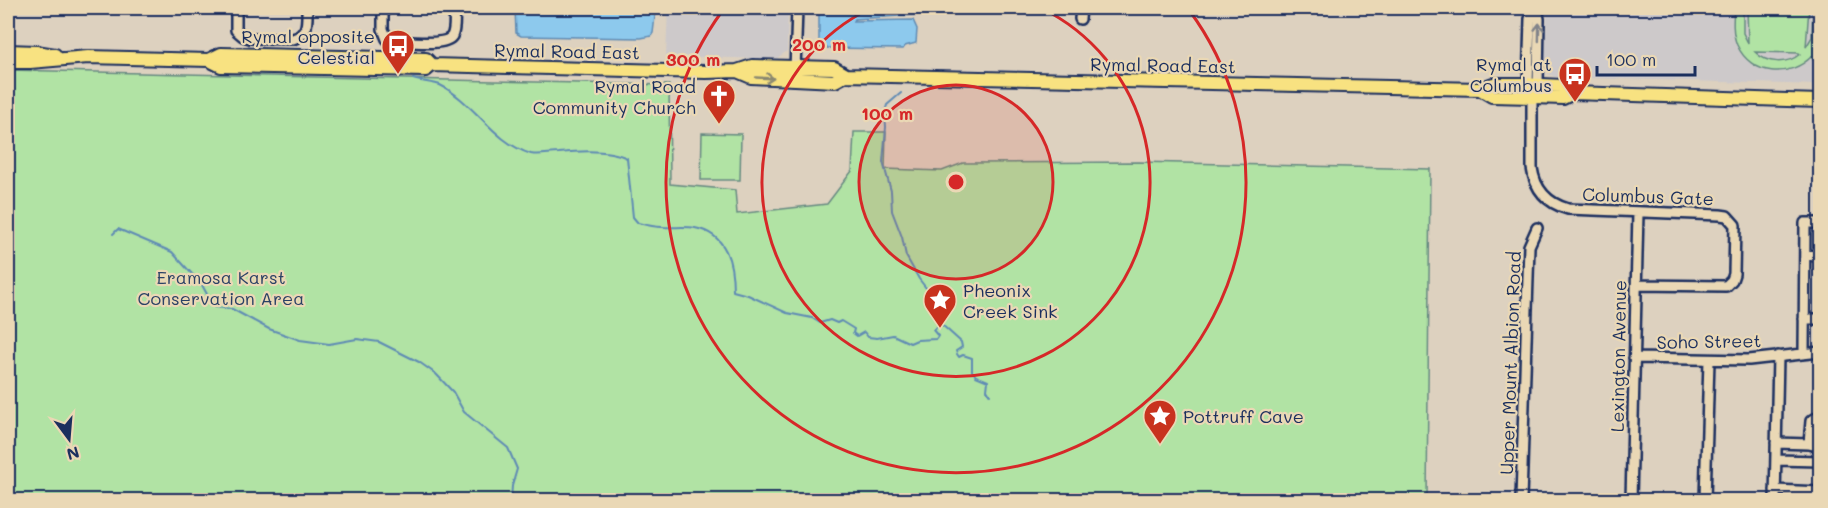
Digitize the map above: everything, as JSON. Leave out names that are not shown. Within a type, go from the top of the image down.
[{"type":"main road","name":"Rymal Road East","points":[[8,51],[36,52],[65,57],[209,60],[221,66],[426,70],[432,65],[737,71],[751,77],[795,73],[835,81],[846,75],[1480,90],[1492,96],[1532,98],[1563,98],[1573,93],[1821,101]]},
{"type":"main road","name":"Rymal Road East","points":[[8,62],[30,62],[65,57]]},
{"type":"main road","name":"Rymal Road East","points":[[1480,90],[1493,84],[1533,85],[1563,86],[1573,93]]},
{"type":"street","points":[[236,8],[236,30],[243,36],[293,39],[298,38],[306,29],[307,8]]},
{"type":"street","points":[[383,8],[382,29],[387,39],[440,42],[448,40],[452,35],[454,8]]},
{"type":"street","points":[[795,73],[797,8]]},
{"type":"street","points":[[1080,19],[1081,8]]},
{"type":"street","points":[[1532,98],[1539,19],[1535,8]]},
{"type":"street","name":"Columbus Gate","points":[[1532,98],[1533,178],[1541,193],[1553,203],[1568,209],[1720,215],[1730,219],[1736,229],[1734,274],[1726,286],[1636,285]]},
{"type":"street","name":"Lexington Avenue","points":[[1631,501],[1638,213]]},
{"type":"street","points":[[1804,353],[1805,223],[1821,223]]},
{"type":"street","name":"Upper Mount Albion Road","points":[[1521,501],[1529,246],[1537,228]]},
{"type":"street","points":[[1805,255],[1821,256]]},
{"type":"street","points":[[1804,318],[1821,319]]},
{"type":"street","name":"Soho Street","points":[[1634,358],[1749,360],[1821,352]]},
{"type":"street","points":[[1778,356],[1775,496],[1821,492]]},
{"type":"street","points":[[1705,501],[1709,360]]},
{"type":"street","points":[[1809,444],[1811,421],[1821,416]]},
{"type":"street","points":[[1776,443],[1821,446]]},
{"type":"street","points":[[1776,460],[1821,461]]},
{"type":"shaded area","points":[[668,8],[788,8],[787,51],[777,58],[767,59],[666,56]]},
{"type":"shaded area","points":[[1547,8],[1820,8],[1820,85],[1555,77],[1545,69]]},
{"type":"green space","points":[[1734,8],[1743,8],[1743,33],[1748,43],[1747,8],[1809,8],[1806,47],[1812,37],[1813,8],[1820,8],[1820,59],[1813,59],[1812,56],[1793,68],[1782,71],[1772,71],[1752,63],[1743,55],[1735,40]],"holes":[[[1755,52],[1799,53],[1795,58],[1777,62],[1765,59]]]},
{"type":"green space","name":"Eramosa Karst Conservation Area","points":[[8,70],[669,85],[670,184],[735,190],[737,214],[827,204],[852,171],[854,132],[886,132],[885,169],[942,171],[963,163],[1139,162],[1430,169],[1427,500],[8,500]]},
{"type":"green space","points":[[702,133],[741,134],[740,180],[701,180]]},
{"type":"water","points":[[515,8],[656,8],[653,33],[651,36],[641,38],[521,36],[516,33]]},
{"type":"water","points":[[819,8],[918,8],[914,15],[855,19],[854,21],[913,20],[917,29],[916,43],[905,46],[903,49],[825,48],[820,45],[819,40]]},
{"type":"waterway","points":[[413,79],[440,85],[452,92],[506,141],[531,154],[593,151],[612,153],[627,158],[633,217],[638,223],[659,227],[695,228],[714,236],[726,251],[732,270],[733,291],[748,295],[787,313],[812,318],[820,323],[830,320],[837,323],[841,321],[854,329],[853,333],[857,336],[864,332],[868,337],[877,338],[893,335],[910,343],[917,340],[936,339],[938,336],[933,330],[941,324]]},
{"type":"waterway","points":[[901,93],[887,105],[885,112],[883,162],[891,191],[892,211],[902,237],[906,256],[919,279],[926,288],[934,292],[936,301],[934,306],[941,324],[961,342],[962,347],[956,351],[959,357],[963,355],[972,358],[972,371],[976,376],[988,381],[987,390],[990,395]]},
{"type":"waterway","points":[[113,234],[118,229],[172,252],[202,285],[214,307],[232,309],[269,329],[300,340],[329,344],[357,339],[379,342],[419,362],[436,374],[453,392],[464,412],[508,448],[517,469],[511,500]]},
{"type":"place","name":"Rymal opposite Celestial","points":[[398,75]]},
{"type":"place","name":"Rymal at Columbus","points":[[1575,103]]},
{"type":"place","name":"Rymal Road Community Church","points":[[719,125]]},
{"type":"place","name":"Pheonix Creek Sink","points":[[940,329]]},
{"type":"place","name":"Pottruff Cave","points":[[1160,445]]}]
